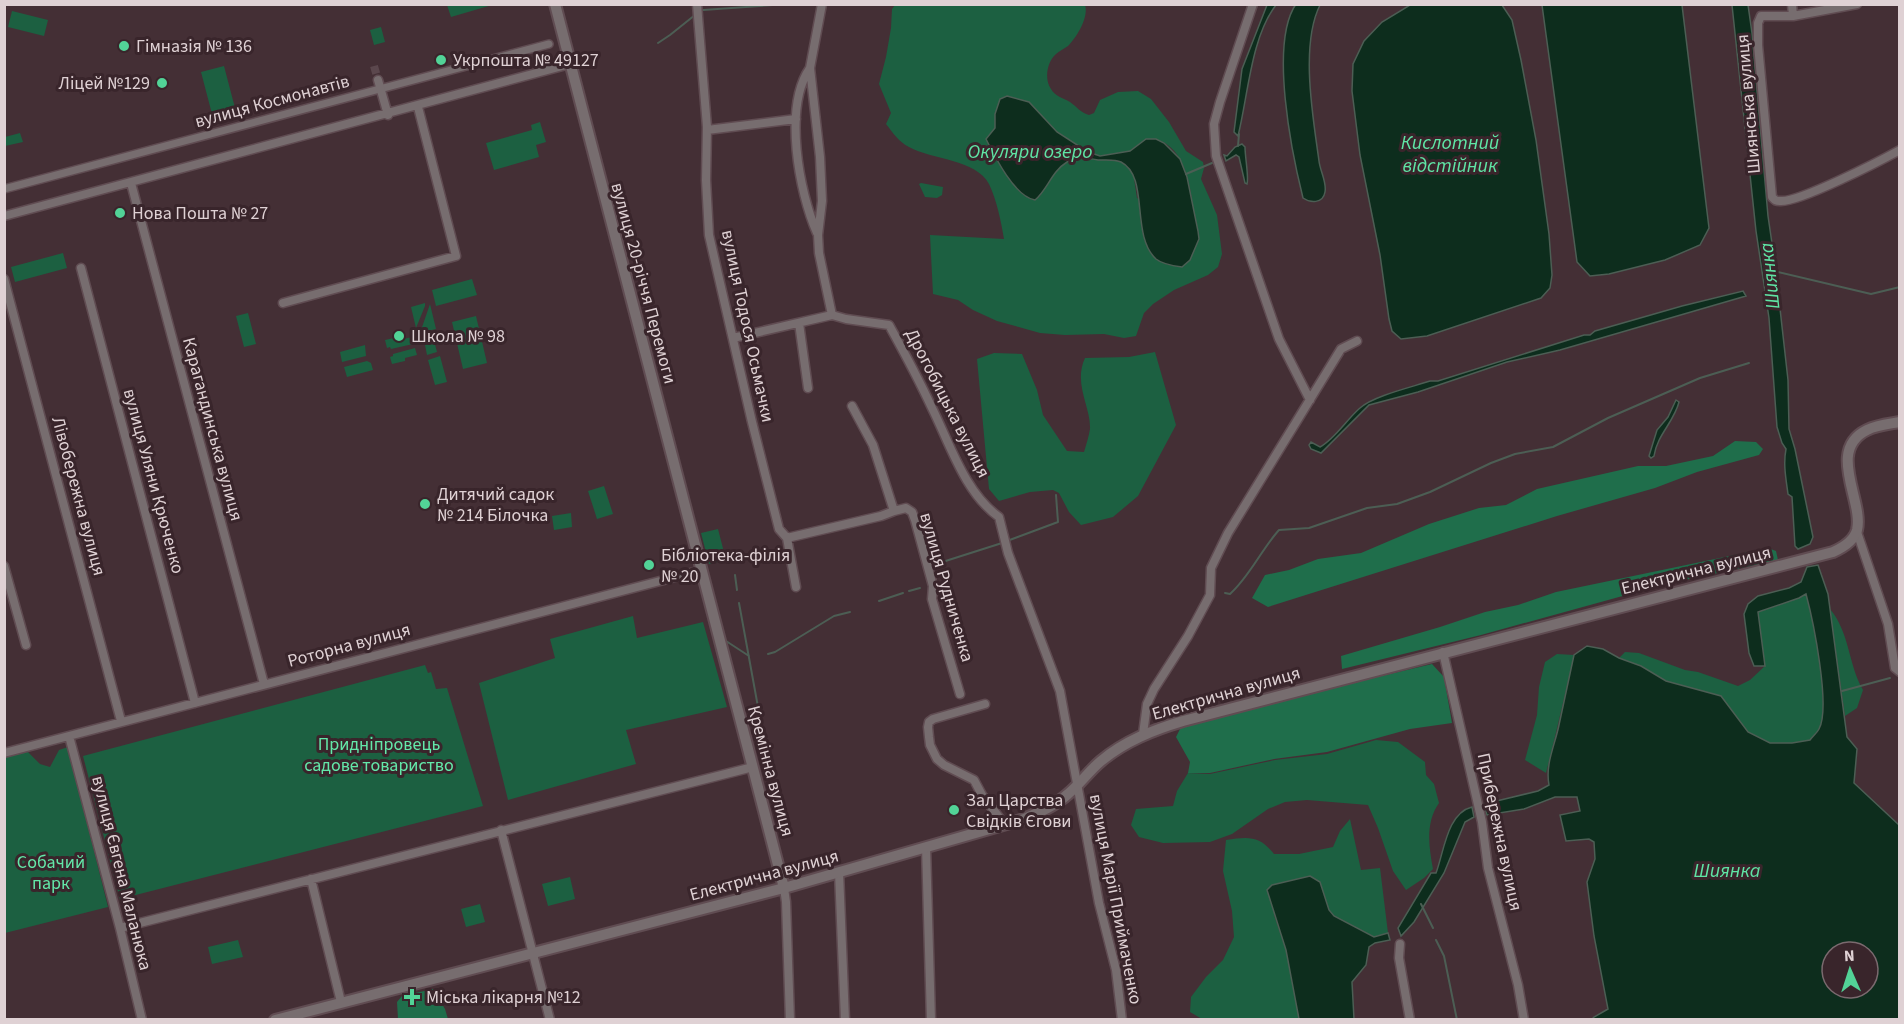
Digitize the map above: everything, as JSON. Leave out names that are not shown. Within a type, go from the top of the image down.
[{"type":"street","name":"вулиця 20-річчя Перемоги","points":[[555,4],[702,570]]},
{"type":"street","name":"вулиця Тодося Осьмачки","points":[[697,4],[707,130],[706,180],[709,235],[779,529],[787,538]]},
{"type":"street","points":[[733,338],[832,315],[819,252],[818,235],[822,201],[820,157],[810,68],[822,4]]},
{"type":"street","points":[[1253,4],[1217,113],[1214,132],[1216,156],[1279,339],[1310,400]]},
{"type":"street","points":[[1792,4],[1793,16],[1857,4]]},
{"type":"street","name":"Шиянська вулиця","points":[[1793,16],[1761,16],[1758,23],[1772,197],[1777,201],[1783,201],[1810,192],[1868,167],[1899,150]]},
{"type":"street","name":"вулиця Космонавтів","points":[[4,189],[549,44]]},
{"type":"street","points":[[4,216],[388,115],[570,64]]},
{"type":"street","points":[[810,68],[802,82],[796,119],[805,198],[809,215],[818,235]]},
{"type":"street","points":[[378,80],[388,115]]},
{"type":"street","points":[[283,303],[456,256],[418,106]]},
{"type":"street","points":[[707,130],[796,119]]},
{"type":"street","name":"Карагандинська вулиця","points":[[131,183],[264,684]]},
{"type":"street","name":"вулиця Уляни Крюченко","points":[[81,268],[195,703]]},
{"type":"street","name":"Лівобережна вулиця","points":[[4,279],[120,721]]},
{"type":"street","name":"Дрогобицька вулиця","points":[[832,315],[890,325],[933,409],[954,457],[988,509],[999,517],[1006,545],[1060,691],[1078,784]]},
{"type":"street","points":[[799,323],[808,388]]},
{"type":"street","points":[[1143,734],[1148,704],[1154,689],[1188,636],[1210,595],[1211,568],[1228,533],[1341,349],[1357,341]]},
{"type":"street","name":"вулиця Рудниченка","points":[[852,406],[873,445],[894,511],[906,508],[912,512],[933,586],[932,599],[960,694]]},
{"type":"street","points":[[1899,422],[1865,431],[1849,450],[1847,462],[1857,532],[1888,624],[1895,668],[1899,672]]},
{"type":"street","points":[[796,587],[787,538],[894,511]]},
{"type":"street","name":"Електрична вулиця","points":[[275,1020],[784,888],[1005,825],[1046,809],[1069,794],[1101,761],[1143,734],[1183,721],[1443,652],[1833,552],[1844,547],[1857,532]]},
{"type":"street","points":[[4,566],[26,645]]},
{"type":"street","name":"Роторна вулиця","points":[[4,753],[702,570]]},
{"type":"street","name":"Кремінна вулиця","points":[[702,570],[784,888],[790,1020]]},
{"type":"street","name":"Прибережна вулиця","points":[[1443,652],[1482,822],[1488,868],[1518,985],[1524,1020]]},
{"type":"street","points":[[985,704],[933,718],[928,727],[930,745],[937,759],[944,765],[974,780],[982,795],[1005,825]]},
{"type":"street","name":"вулиця Євгена Маланюка","points":[[69,736],[142,1020]]},
{"type":"street","points":[[120,928],[501,830],[750,756]]},
{"type":"street","name":"вулиця Марії Приймаченко","points":[[1078,784],[1099,903],[1116,970],[1122,1020]]},
{"type":"street","points":[[501,830],[550,1020]]},
{"type":"street","points":[[926,847],[931,1020]]},
{"type":"street","points":[[839,872],[845,1020]]},
{"type":"street","points":[[311,879],[341,1002]]},
{"type":"street","points":[[1400,944],[1400,958],[1410,1020]]},
{"type":"green space","points":[[492,4],[451,17],[447,5]]},
{"type":"green space","points":[[895,5],[1085,5],[1084,21],[1075,37],[1050,61],[1047,76],[1049,85],[1057,95],[1089,115],[1094,113],[1100,100],[1118,92],[1138,91],[1151,99],[1169,122],[1186,151],[1203,162],[1201,179],[1217,215],[1222,254],[1218,267],[1208,275],[1174,290],[1153,304],[1144,313],[1136,336],[1124,338],[1104,334],[1040,333],[997,321],[958,300],[933,294],[930,235],[1004,239],[994,197],[983,176],[964,165],[909,147],[899,140],[886,124],[891,113],[879,84],[886,57],[892,9]],"holes":[[[1029,102],[1057,132],[1088,152],[1100,156],[1130,151],[1146,139],[1165,143],[1174,151],[1186,172],[1198,231],[1137,198],[1133,172],[1120,161],[1084,157],[1069,160],[1055,170],[1040,196],[1035,200],[1028,197],[1020,192],[1006,175],[986,139],[995,128],[995,114]]]},
{"type":"green space","points":[[12,11],[48,20],[44,36],[8,27]]},
{"type":"green space","points":[[381,27],[385,42],[374,45],[370,30]]},
{"type":"green space","points":[[224,66],[235,108],[212,114],[201,72]]},
{"type":"green space","points":[[540,122],[546,142],[536,145],[539,157],[494,170],[486,143],[532,130],[531,125]]},
{"type":"green space","points":[[20,133],[23,142],[5,146],[5,137]]},
{"type":"green space","points":[[919,184],[943,187],[942,195],[937,198],[925,197]]},
{"type":"green space","points":[[63,253],[67,268],[15,282],[11,267]]},
{"type":"green space","points":[[472,279],[477,295],[436,306],[432,290]]},
{"type":"green space","points":[[425,303],[425,306],[416,328],[411,307]]},
{"type":"green space","points":[[430,304],[436,329],[420,333]]},
{"type":"green space","points":[[248,313],[256,344],[244,347],[236,316]]},
{"type":"green space","points":[[476,316],[487,363],[463,369],[452,322]]},
{"type":"green space","points":[[432,333],[437,352],[427,355],[423,335]]},
{"type":"green space","points":[[398,337],[399,340],[412,337],[413,344],[387,348],[385,340]]},
{"type":"green space","points":[[365,345],[366,356],[342,362],[340,352]]},
{"type":"green space","points":[[415,348],[417,355],[392,364],[390,357],[393,354]]},
{"type":"green space","points":[[1155,352],[1176,425],[1138,496],[1113,517],[1081,525],[1069,512],[1059,493],[1053,490],[1030,492],[999,501],[989,489],[977,359],[994,353],[1022,354],[1037,390],[1043,415],[1067,451],[1084,452],[1090,429],[1081,377],[1085,358],[1129,357]]},
{"type":"green space","points":[[440,356],[447,382],[435,385],[428,360]]},
{"type":"green space","points":[[367,361],[371,363],[373,370],[347,377],[344,367]]},
{"type":"green space","points":[[1735,441],[1756,442],[1763,449],[1759,455],[1697,472],[1655,488],[1557,516],[1268,607],[1252,598],[1265,575],[1289,570],[1318,559],[1361,553],[1429,524],[1479,508],[1506,505],[1537,489],[1638,466],[1666,466],[1713,456]]},
{"type":"green space","points":[[604,486],[613,514],[597,519],[588,491]]},
{"type":"green space","points":[[571,513],[572,527],[554,530],[552,516]]},
{"type":"green space","points":[[718,529],[726,560],[709,564],[701,533]]},
{"type":"green space","points":[[1768,548],[1776,551],[1778,560],[1666,584],[1481,635],[1342,669],[1341,656],[1485,612],[1518,605],[1556,592]]},
{"type":"green space","points":[[1806,593],[1820,662],[1823,702],[1819,729],[1810,740],[1770,743],[1748,732],[1721,696],[1666,681],[1641,666],[1619,658],[1625,652],[1639,653],[1738,686],[1750,680],[1765,666],[1758,612],[1799,598]]},
{"type":"green space","points":[[1830,609],[1837,618],[1863,690],[1857,708],[1845,716]]},
{"type":"green space","name":"Придніпровець садове товариство","points":[[633,616],[637,638],[703,622],[727,707],[626,730],[636,764],[508,800],[479,683],[555,658],[550,639]]},
{"type":"green space","points":[[1557,654],[1574,655],[1546,773],[1525,760],[1537,715],[1539,687],[1545,662]]},
{"type":"green space","points":[[1432,664],[1444,677],[1452,723],[1410,729],[1327,752],[1274,759],[1210,773],[1188,773],[1190,762],[1176,737],[1183,723]]},
{"type":"green space","name":"Придніпровець садове товариство","points":[[425,665],[428,673],[431,672],[436,689],[447,688],[483,806],[120,899],[83,756]]},
{"type":"green space","points":[[1376,740],[1398,742],[1425,762],[1426,775],[1434,784],[1439,803],[1430,827],[1429,844],[1433,869],[1406,890],[1393,871],[1368,805],[1307,800],[1285,802],[1268,809],[1232,834],[1210,842],[1163,843],[1139,837],[1131,825],[1136,809],[1173,806],[1177,791],[1188,773],[1210,774],[1275,760],[1327,754]]},
{"type":"green space","name":"Собачий парк","points":[[68,747],[108,907],[5,933],[5,757],[27,751],[40,764],[50,767],[59,750]]},
{"type":"green space","points":[[1350,819],[1361,870],[1380,868],[1388,933],[1374,937],[1334,916],[1325,900],[1274,915],[1286,950],[1299,1019],[1202,1019],[1190,1012],[1191,997],[1223,960],[1234,937],[1232,911],[1223,871],[1226,840],[1253,839],[1263,843],[1274,854],[1299,854],[1333,847],[1340,831]]},
{"type":"green space","points":[[570,877],[575,899],[548,906],[542,884]]},
{"type":"green space","points":[[480,904],[485,922],[466,927],[461,909]]},
{"type":"green space","points":[[238,940],[243,957],[212,964],[208,947]]},
{"type":"green space","points":[[433,989],[448,1019],[398,1019],[397,1002],[402,996]]},
{"type":"water","points":[[1296,4],[1320,5],[1314,21],[1309,60],[1314,124],[1325,188],[1322,199],[1316,201],[1303,198],[1293,155],[1285,99],[1284,45],[1288,22]]},
{"type":"water","points":[[1267,5],[1276,5],[1261,33],[1256,50],[1238,136],[1234,132],[1242,69]]},
{"type":"water","name":"Кислотний відстійник","points":[[1410,5],[1502,5],[1512,20],[1536,140],[1549,234],[1552,275],[1550,288],[1541,298],[1427,336],[1401,339],[1392,331],[1389,319],[1380,255],[1360,155],[1352,91],[1353,64],[1364,41],[1382,22]]},
{"type":"water","points":[[1542,5],[1682,5],[1709,228],[1700,245],[1665,260],[1609,274],[1590,276],[1577,262]]},
{"type":"water","points":[[1732,5],[1748,5],[1752,33],[1768,216],[1788,380],[1789,429],[1813,537],[1810,544],[1798,549],[1795,546],[1792,497],[1788,494],[1786,449],[1777,427],[1769,318],[1756,231]]},
{"type":"water","name":"Окуляри озеро","points":[[1007,96],[1029,102],[1057,132],[1088,152],[1100,156],[1130,151],[1146,139],[1156,139],[1164,143],[1180,159],[1187,177],[1199,239],[1190,260],[1182,267],[1168,264],[1156,259],[1148,249],[1141,222],[1135,180],[1130,169],[1121,162],[1074,159],[1057,171],[1035,200],[1020,192],[1006,175],[986,139],[995,128],[995,114],[1000,99]]},
{"type":"water","points":[[1242,144],[1245,147],[1247,184],[1239,157],[1236,155],[1226,161],[1224,155],[1227,156],[1235,147]]},
{"type":"water","points":[[1743,291],[1746,296],[1560,350],[1507,362],[1418,392],[1369,405],[1321,453],[1311,449],[1309,445],[1311,442],[1320,447],[1336,434],[1360,408],[1383,396],[1590,335],[1595,331]]},
{"type":"water","points":[[1676,400],[1679,402],[1677,409],[1651,458],[1649,456],[1657,430],[1668,417]]},
{"type":"water","name":"Шиянка","points":[[1818,565],[1828,594],[1847,737],[1857,749],[1854,783],[1899,825],[1899,1019],[1592,1019],[1608,1009],[1594,936],[1587,882],[1595,859],[1594,842],[1589,839],[1566,841],[1560,815],[1580,811],[1577,797],[1555,797],[1524,809],[1487,815],[1484,804],[1538,791],[1549,785],[1549,762],[1574,655],[1587,646],[1603,649],[1641,666],[1666,681],[1721,696],[1748,732],[1770,743],[1810,740],[1819,729],[1823,702],[1820,663],[1806,594],[1758,612],[1765,666],[1754,666],[1749,653],[1744,614],[1748,604],[1758,596],[1789,588],[1801,582],[1807,567]]},
{"type":"water","points":[[1472,807],[1474,817],[1465,822],[1444,873],[1414,922],[1401,936],[1398,928],[1431,873],[1436,873],[1452,825],[1457,817]]},
{"type":"water","points":[[1310,876],[1320,882],[1329,910],[1334,916],[1374,937],[1388,933],[1390,940],[1375,943],[1369,947],[1366,965],[1352,982],[1354,1019],[1299,1019],[1286,950],[1267,890],[1272,885]]},
{"type":"waterway","points":[[703,10],[787,4]]},
{"type":"waterway","points":[[658,43],[695,15]]},
{"type":"waterway","points":[[1238,146],[1239,134]]},
{"type":"waterway","points":[[1186,174],[1212,163]]},
{"type":"waterway","points":[[1774,271],[1871,294],[1900,287]]},
{"type":"waterway","points":[[1225,593],[1230,594],[1237,587],[1279,530],[1309,528],[1367,508],[1397,504],[1430,492],[1515,454],[1553,447],[1608,418],[1700,378],[1749,363]]},
{"type":"waterway","points":[[1007,541],[1058,522],[1056,495]]},
{"type":"waterway","points":[[933,565],[1002,543]]},
{"type":"waterway","points":[[735,575],[737,590]]},
{"type":"waterway","points":[[909,591],[920,588]]},
{"type":"waterway","points":[[879,601],[903,593]]},
{"type":"waterway","points":[[739,603],[758,707],[758,712],[750,723]]},
{"type":"waterway","points":[[768,654],[834,616],[850,612]]},
{"type":"waterway","points":[[726,641],[749,656]]},
{"type":"waterway","points":[[1842,691],[1890,678]]},
{"type":"waterway","points":[[1421,904],[1433,928]]},
{"type":"waterway","points":[[1436,940],[1444,956],[1457,1020]]},
{"type":"tunnel","points":[[374,66],[378,80]]},
{"type":"place","name":"Гімназія № 136","points":[[124,46]]},
{"type":"place","name":"Укрпошта № 49127","points":[[441,60]]},
{"type":"place","name":"Ліцей №129","points":[[162,83]]},
{"type":"place","name":"Нова Пошта № 27","points":[[120,213]]},
{"type":"place","name":"Школа № 98","points":[[399,336]]},
{"type":"place","name":"Дитячий садок № 214 Білочка","points":[[425,504]]},
{"type":"place","name":"Бібліотека-філія № 20","points":[[649,565]]},
{"type":"place","name":"Зал Царства Свідків Єгови","points":[[954,810]]},
{"type":"place","name":"Міська лікарня №12","points":[[412,997]]}]
